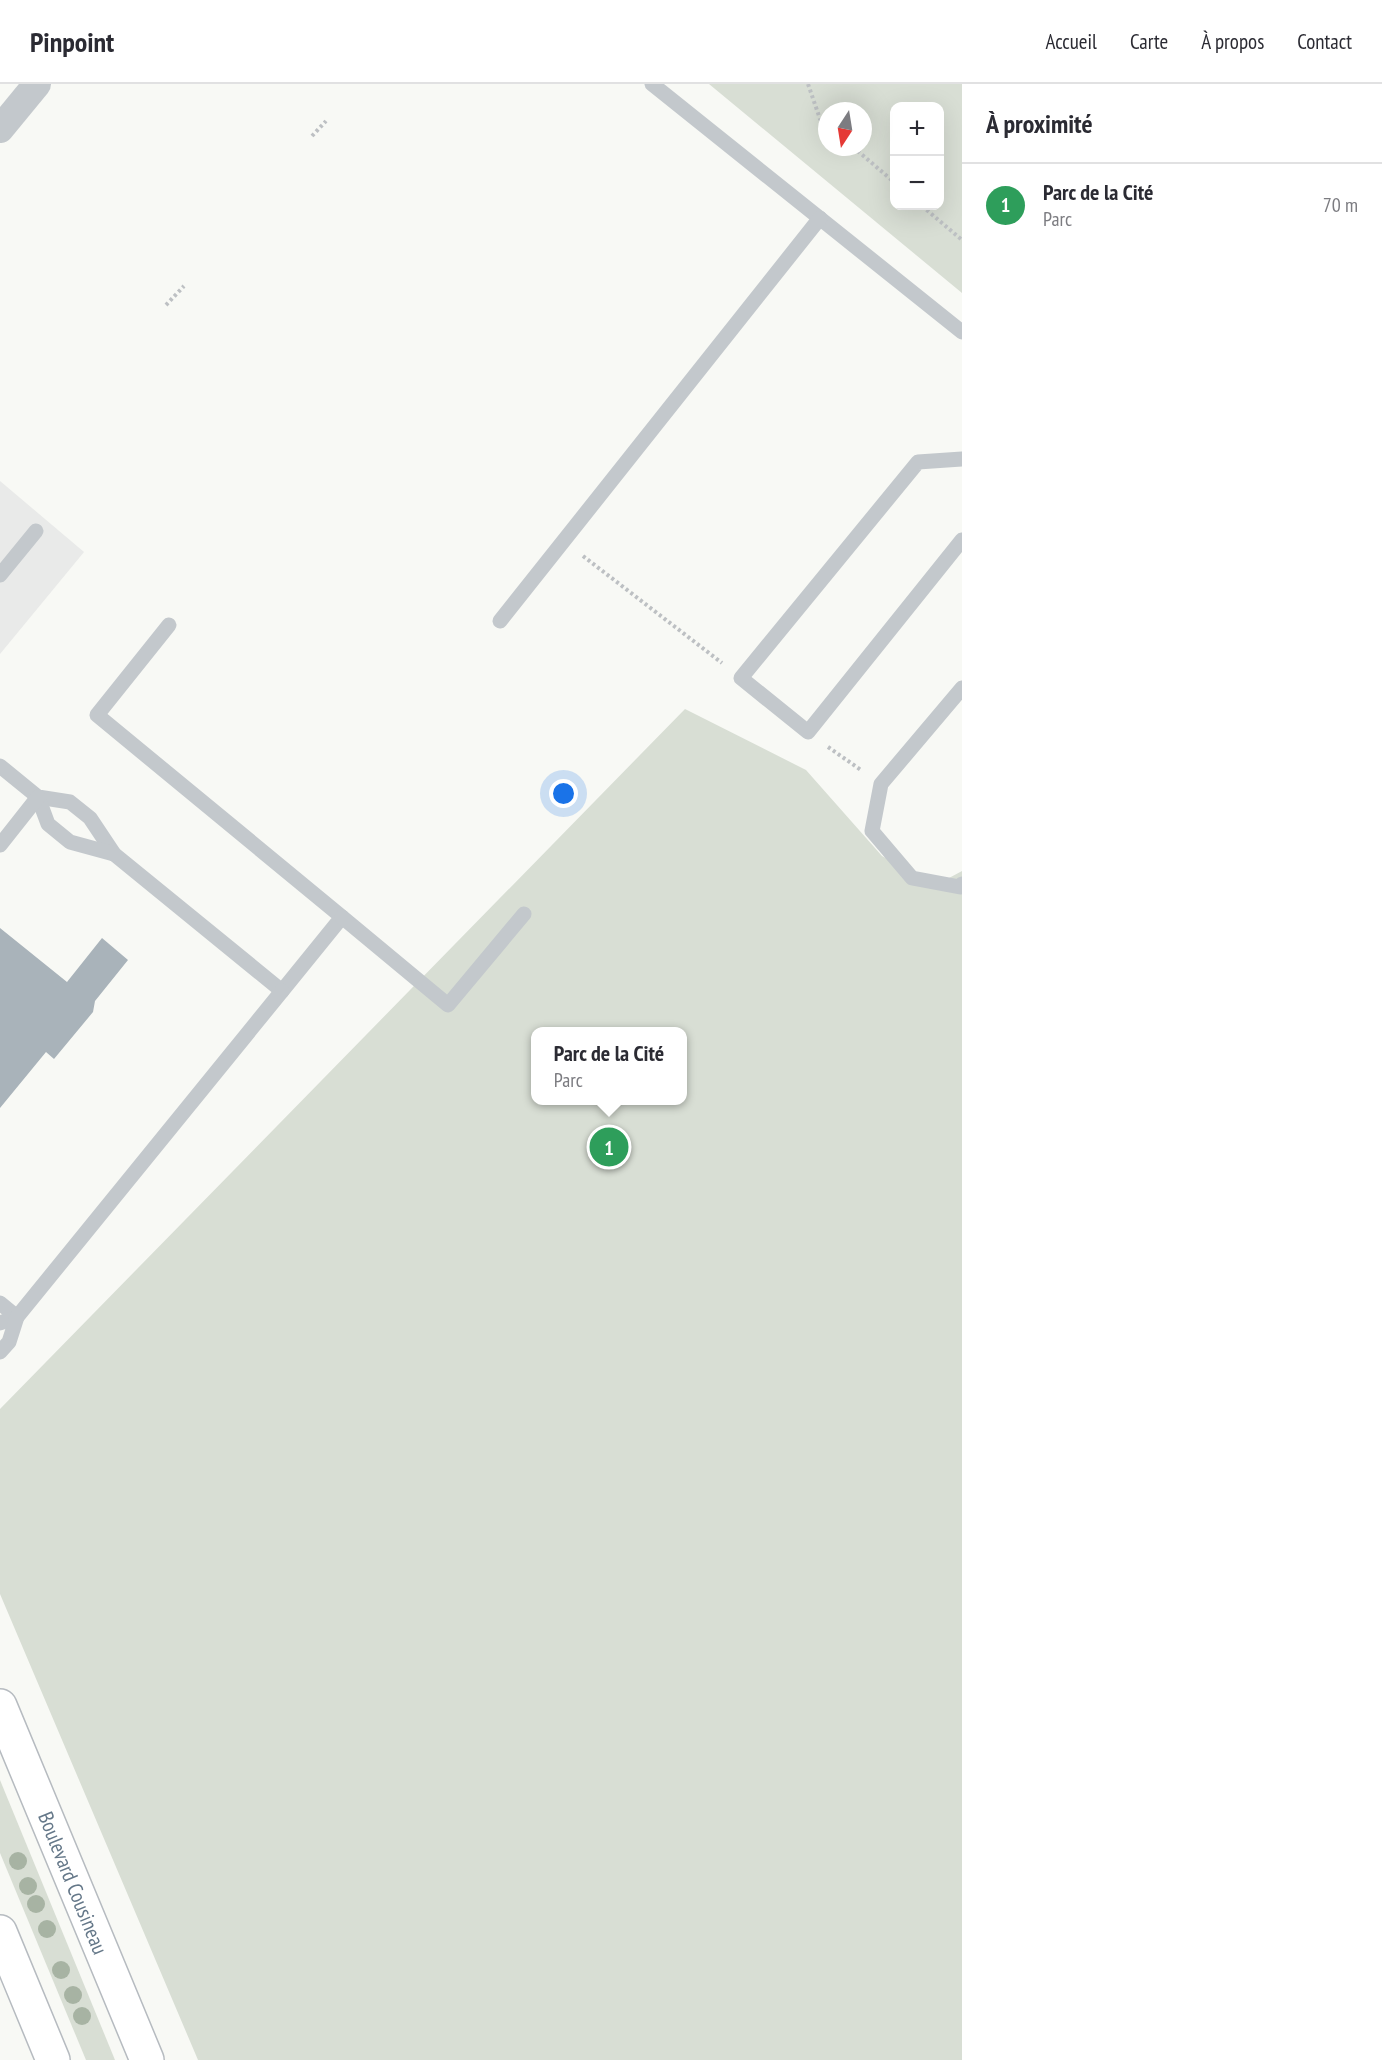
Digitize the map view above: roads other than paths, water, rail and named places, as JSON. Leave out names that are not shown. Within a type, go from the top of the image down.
[{"type":"main road","name":"Boulevard Cousineau","points":[[0,1706],[147,2060]]},
{"type":"main road","points":[[0,1932],[53,2060]]},
{"type":"street","points":[[0,129],[37,84]]},
{"type":"lane","points":[[652,84],[962,332]]},
{"type":"lane","points":[[500,621],[820,219]]},
{"type":"lane","points":[[962,459],[918,462],[741,678],[808,732],[962,540]]},
{"type":"lane","points":[[0,575],[5,558],[36,531]]},
{"type":"lane","points":[[169,625],[97,715],[448,1005],[524,914]]},
{"type":"lane","points":[[962,688],[880,784],[872,831],[912,879],[960,887],[962,884]]},
{"type":"lane","points":[[0,766],[38,797],[70,802],[90,818],[114,854],[282,991]]},
{"type":"lane","points":[[0,845],[38,797]]},
{"type":"lane","points":[[38,797],[48,824],[70,842],[114,854]]},
{"type":"lane","points":[[0,1352],[9,1342],[17,1317],[342,917]]},
{"type":"lane","points":[[0,1303],[17,1317]]},
{"type":"lane","points":[[0,1323],[17,1317]]},
{"type":"place","name":"Parc de la Cité","points":[[609,1147]]}]
